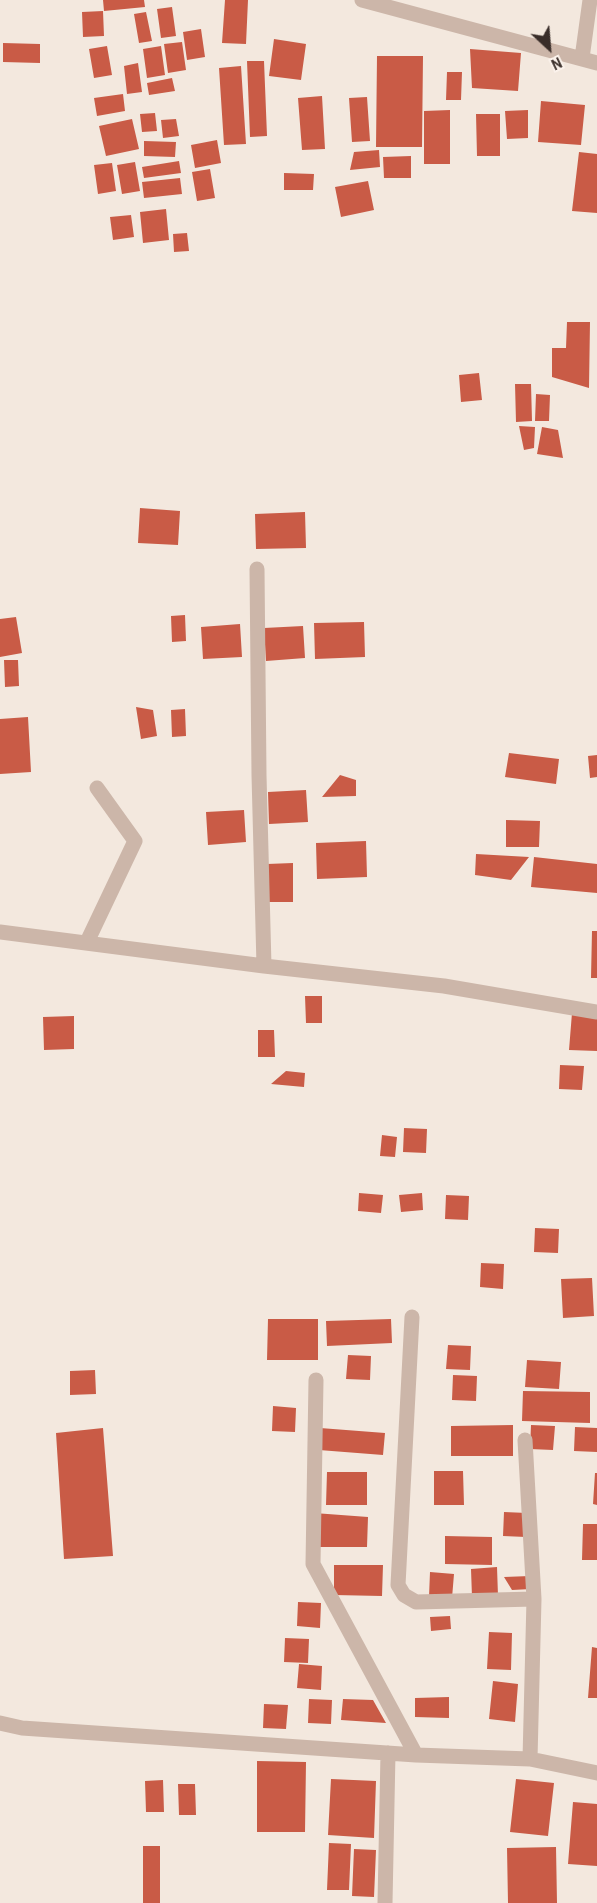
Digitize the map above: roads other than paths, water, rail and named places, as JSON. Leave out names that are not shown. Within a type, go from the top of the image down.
[{"type":"street","points":[[363,0],[597,63]]},
{"type":"street","points":[[582,58],[590,0]]},
{"type":"street","points":[[257,569],[264,966]]},
{"type":"street","points":[[87,942],[135,841],[97,788]]},
{"type":"street","points":[[0,932],[264,966],[444,986],[597,1012]]},
{"type":"street","points":[[412,1317],[398,1585],[404,1595],[416,1602],[534,1599]]},
{"type":"street","points":[[316,1380],[313,1564],[416,1755]]},
{"type":"street","points":[[525,1440],[534,1599],[530,1759]]},
{"type":"street","points":[[0,1723],[22,1728],[388,1754],[530,1759],[597,1773]]},
{"type":"street","points":[[385,1903],[388,1754]]}]
